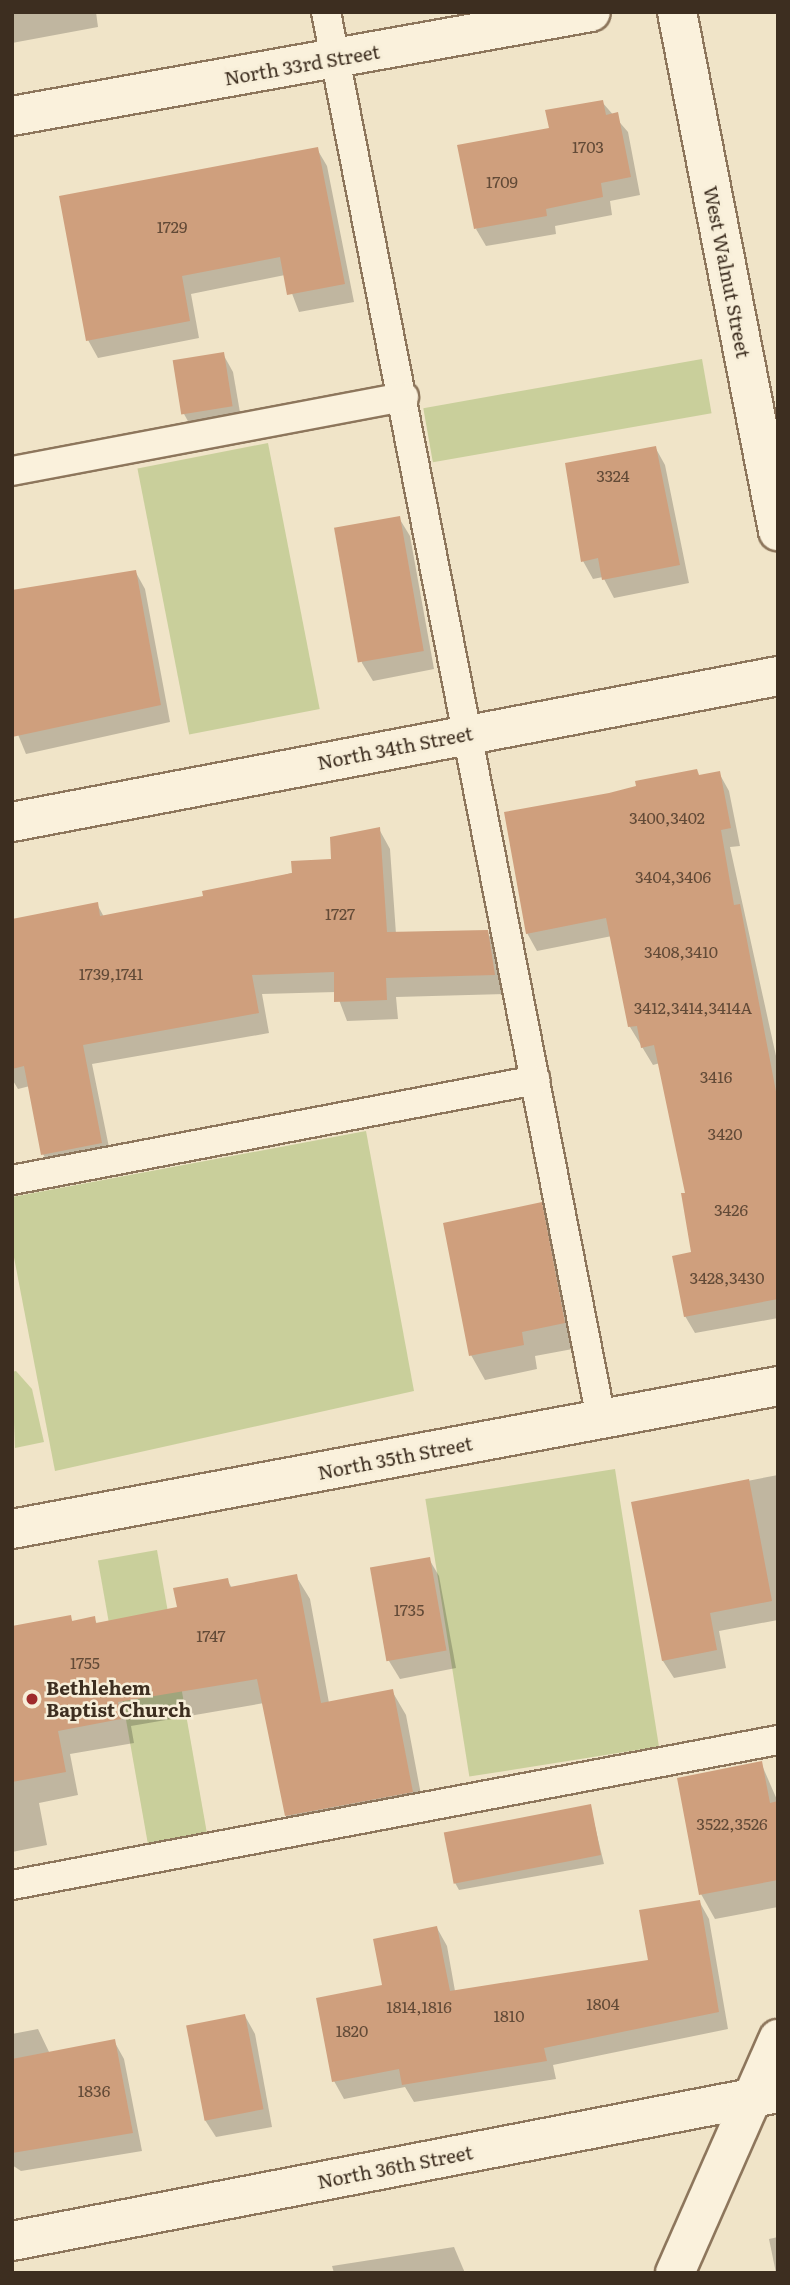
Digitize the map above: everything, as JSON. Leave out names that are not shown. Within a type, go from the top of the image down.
[{"type":"street","name":"North 33rd Street","points":[[12,116],[591,12]]},
{"type":"street","name":"West Walnut Street","points":[[677,12],[778,531]]},
{"type":"street","name":"North 34th Street","points":[[12,822],[778,676]]},
{"type":"street","name":"North 35th Street","points":[[12,1529],[778,1387]]},
{"type":"street","points":[[675,2273],[764,2095],[778,2039]]},
{"type":"street","name":"North 36th Street","points":[[12,2241],[764,2095]]},
{"type":"lane","points":[[326,12],[404,397],[601,1419]]},
{"type":"lane","points":[[12,471],[404,397]]},
{"type":"lane","points":[[12,1180],[536,1080]]},
{"type":"lane","points":[[12,1885],[778,1740]]},
{"type":"green space","points":[[702,359],[712,413],[433,462],[423,408]]},
{"type":"green space","points":[[268,443],[320,709],[189,734],[137,468]]},
{"type":"green space","points":[[366,1131],[414,1391],[55,1471],[12,1247],[12,1197]]},
{"type":"green space","points":[[16,1371],[32,1389],[44,1442],[15,1448],[12,1372]]},
{"type":"green space","points":[[615,1469],[659,1747],[469,1777],[425,1499]]},
{"type":"green space","points":[[157,1550],[207,1836],[148,1846],[98,1560]]},
{"type":"building","points":[[603,100],[606,115],[618,112],[631,177],[601,183],[603,197],[546,209],[547,216],[474,229],[457,145],[549,128],[545,110]]},
{"type":"building","points":[[318,147],[345,284],[287,295],[280,257],[182,276],[190,321],[86,341],[59,196]]},
{"type":"building","points":[[224,352],[233,406],[181,414],[173,360]]},
{"type":"building","points":[[656,446],[680,565],[602,580],[598,558],[581,562],[565,463]]},
{"type":"building","points":[[400,516],[424,651],[358,663],[334,528]]},
{"type":"building","points":[[136,570],[161,705],[12,737],[12,590]]},
{"type":"building","points":[[697,769],[699,775],[720,771],[731,828],[721,830],[734,905],[740,904],[778,1102],[778,1299],[684,1317],[672,1256],[691,1252],[681,1193],[685,1193],[654,1045],[641,1048],[637,1026],[628,1027],[606,918],[526,934],[504,812],[609,793],[636,786],[635,781]]},
{"type":"building","points":[[380,827],[387,932],[488,930],[495,975],[386,978],[387,1000],[334,1002],[334,972],[252,975],[259,1013],[83,1045],[102,1143],[41,1155],[24,1066],[12,1069],[12,919],[98,902],[100,916],[203,896],[202,891],[292,873],[291,861],[331,859],[330,837]]},
{"type":"building","points":[[542,1202],[565,1323],[522,1332],[524,1345],[469,1356],[443,1223]]},
{"type":"building","points":[[749,1479],[772,1601],[710,1613],[717,1650],[662,1661],[631,1502]]},
{"type":"building","points":[[430,1557],[446,1651],[386,1661],[370,1568]]},
{"type":"building","points":[[297,1574],[321,1703],[393,1689],[413,1792],[285,1816],[257,1679],[118,1702],[121,1719],[58,1731],[66,1772],[12,1782],[12,1626],[71,1615],[72,1621],[95,1616],[96,1623],[177,1607],[173,1588],[228,1578],[230,1587]]},
{"type":"building","points":[[762,1761],[770,1803],[778,1801],[778,1880],[699,1895],[677,1778]]},
{"type":"building","points":[[591,1804],[601,1855],[454,1884],[444,1833]]},
{"type":"building","points":[[700,1900],[719,2012],[544,2048],[547,2061],[402,2085],[399,2069],[332,2082],[316,1998],[382,1985],[373,1939],[437,1926],[450,1991],[648,1960],[639,1910]]},
{"type":"building","points":[[245,2014],[264,2109],[205,2121],[186,2025]]},
{"type":"building","points":[[115,2039],[133,2133],[12,2153],[12,2059]]},
{"type":"place","name":"Bethlehem Baptist Church","points":[[32,1699]]}]
